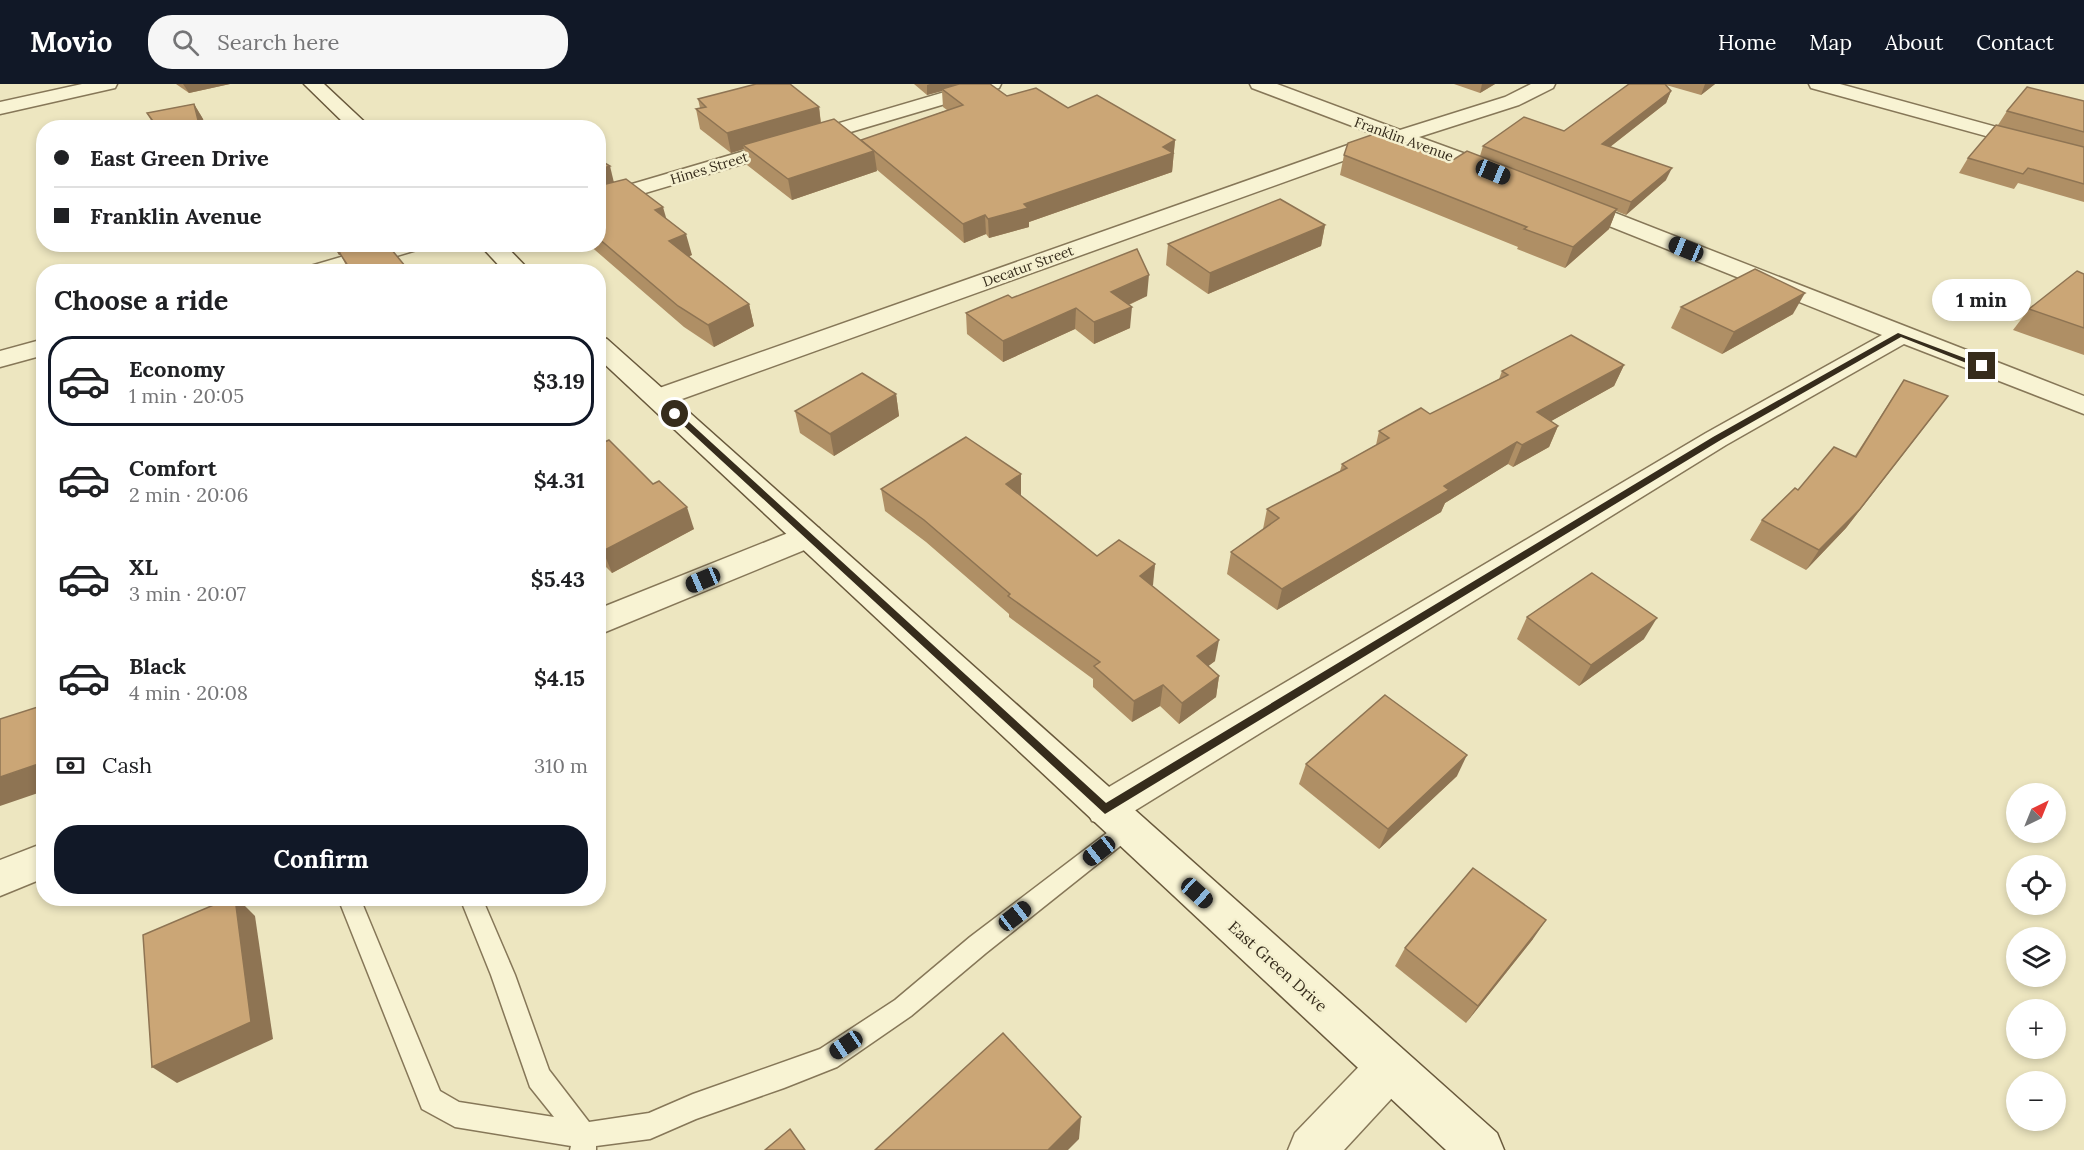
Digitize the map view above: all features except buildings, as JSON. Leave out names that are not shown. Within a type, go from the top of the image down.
[{"type":"street","points":[[0,108],[108,84]]},
{"type":"street","points":[[313,84],[352,120]]},
{"type":"street","name":"Hines Street","points":[[606,199],[992,84]]},
{"type":"street","name":"Franklin Avenue","points":[[1259,84],[1516,181]]},
{"type":"street","name":"Decatur Street","points":[[658,398],[1372,143],[1512,101],[1546,84]]},
{"type":"street","points":[[1818,84],[2084,157]]},
{"type":"street","points":[[1549,194],[2084,406]]},
{"type":"street","points":[[343,264],[384,252]]},
{"type":"street","points":[[498,252],[511,264]]},
{"type":"street","points":[[1116,819],[1716,439],[1901,334]]},
{"type":"street","points":[[0,359],[36,349]]},
{"type":"street","name":"East Green Drive","points":[[606,351],[1480,1150]]},
{"type":"street","points":[[606,620],[808,536]]},
{"type":"street","points":[[0,878],[36,863]]},
{"type":"street","points":[[1312,1150],[1389,1068]]},
{"type":"lane","points":[[352,906],[431,1100],[454,1114],[584,1143],[650,1126],[828,1058],[903,1008],[978,945],[1116,819]]},
{"type":"lane","points":[[474,906],[503,975],[539,1078],[584,1143]]},
{"type":"route","points":[[675,414],[1105,809],[1716,439],[1901,334],[1982,366]]}]
